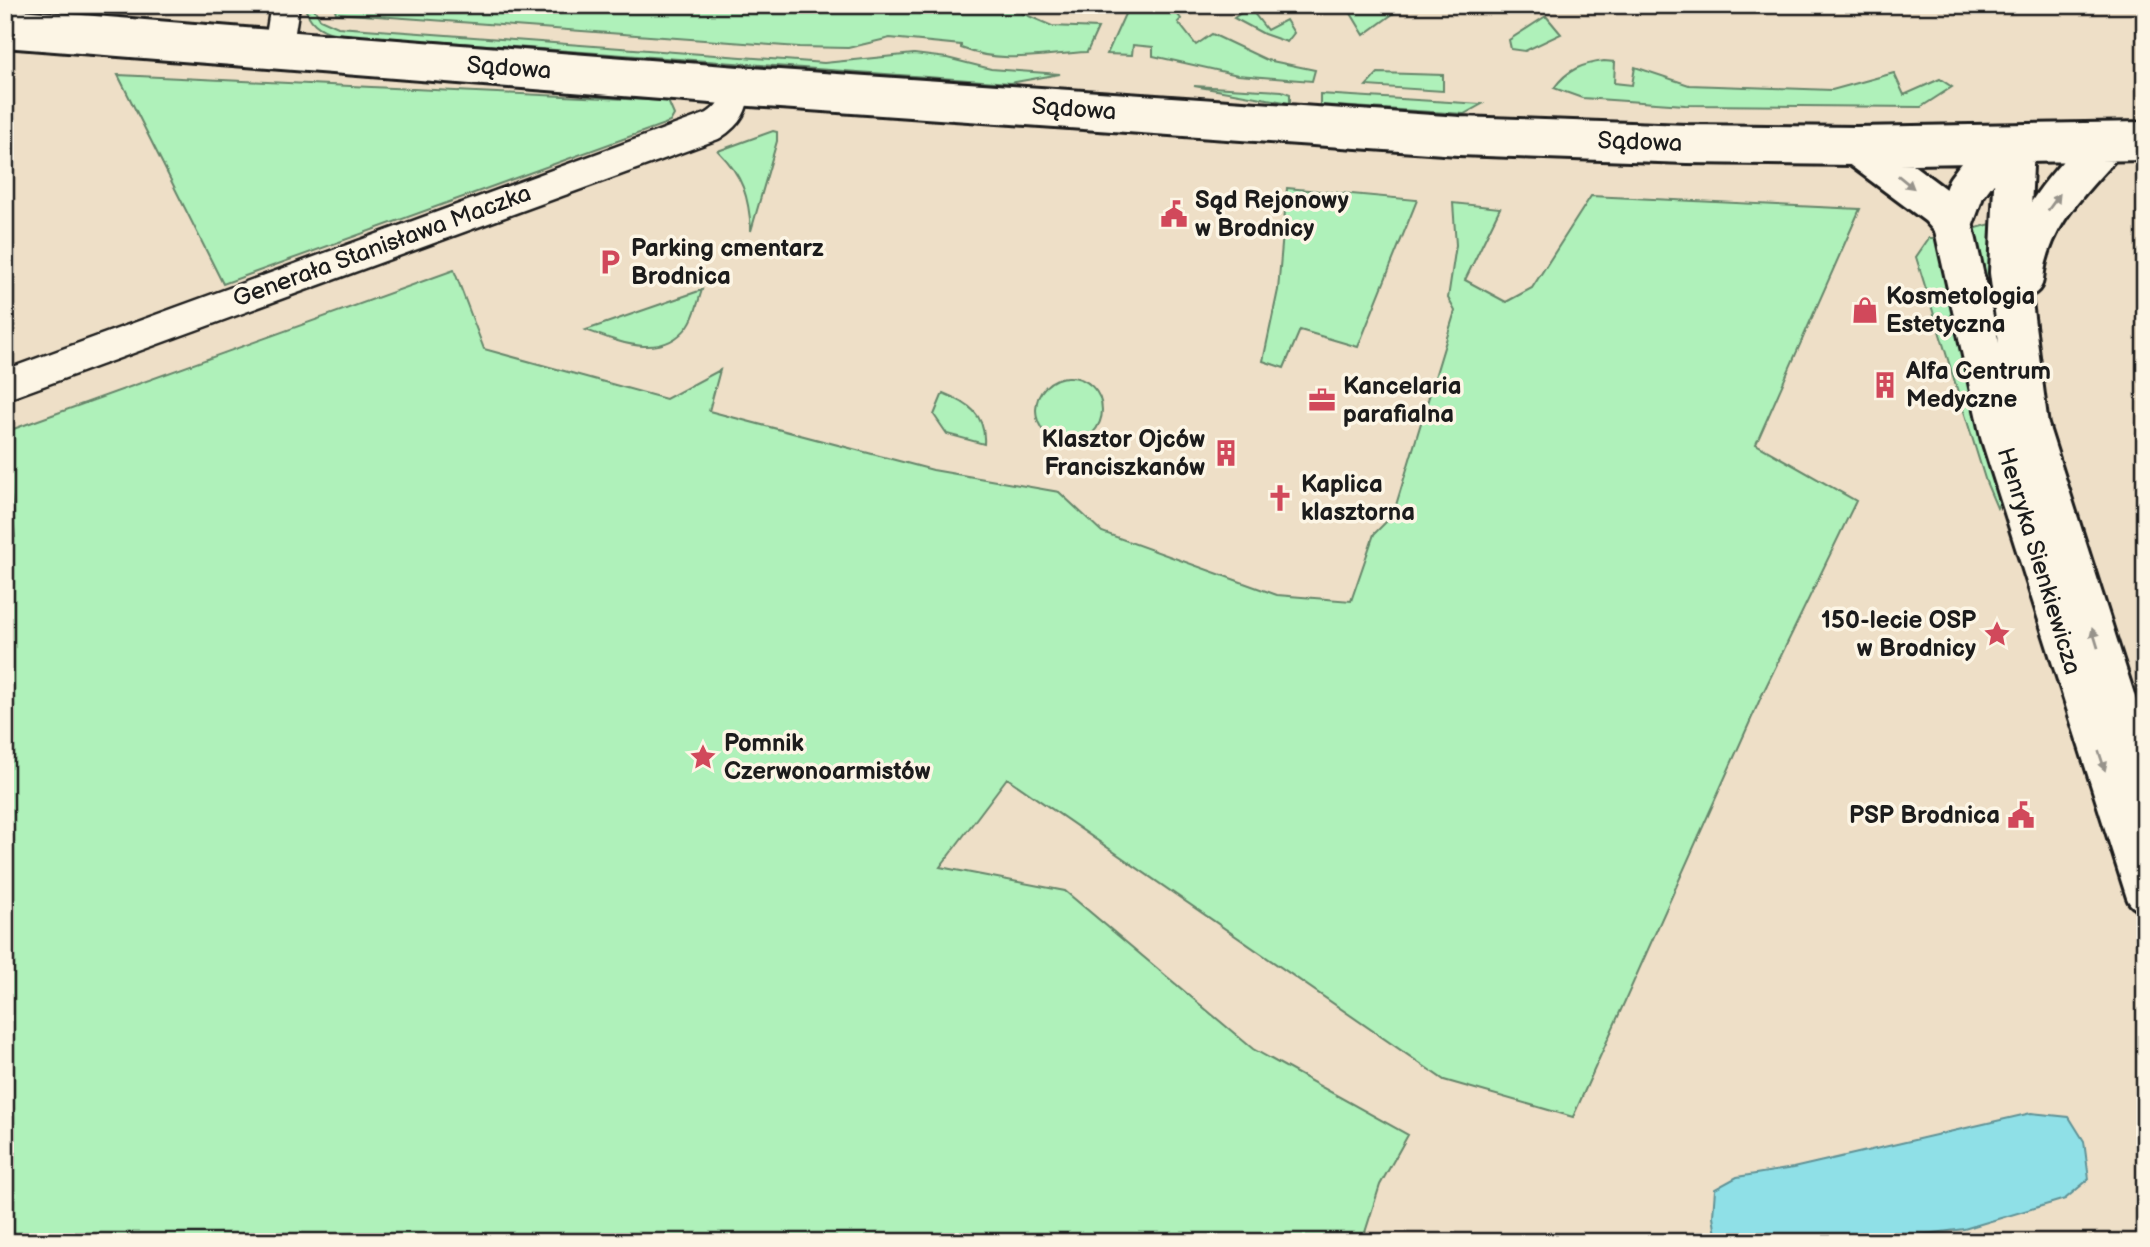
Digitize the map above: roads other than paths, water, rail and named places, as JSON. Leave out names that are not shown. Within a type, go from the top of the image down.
[{"type":"main road","name":"Sądowa","points":[[5,28],[737,86],[1460,136],[1687,144],[1856,146],[2145,141]]},
{"type":"main road","name":"Henryka Sienkiewicza","points":[[2017,336],[2029,244],[2057,197],[2106,142]]},
{"type":"main road","points":[[1856,146],[1938,207],[1953,224],[1966,188],[1975,176],[1999,152],[2015,144]]},
{"type":"main road","name":"Henryka Sienkiewicza","points":[[2015,144],[2009,272],[2041,516]]},
{"type":"main road","name":"Henryka Sienkiewicza","points":[[1953,224],[2000,435],[2041,516],[2101,708],[2145,892]]},
{"type":"main road","name":"Henryka Sienkiewicza","points":[[2101,708],[2145,791]]},
{"type":"street","points":[[278,50],[285,5]]},
{"type":"street","name":"Generała Stanisława Maczka","points":[[5,385],[713,126],[727,117],[734,107],[737,86]]},
{"type":"water","points":[[2031,1113],[2069,1117],[2084,1141],[2089,1179],[2065,1199],[1964,1229],[1866,1242],[1717,1242],[1713,1216],[1715,1189],[1737,1177],[1793,1168]]},
{"type":"place","name":"Sąd Rejonowy w Brodnicy","points":[[1174,214]]},
{"type":"place","name":"Parking cmentarz Brodnica","points":[[610,262]]},
{"type":"place","name":"Kosmetologia Estetyczna","points":[[1865,310]]},
{"type":"place","name":"Alfa Centrum Medyczne","points":[[1885,385]]},
{"type":"place","name":"Kancelaria parafialna","points":[[1322,400]]},
{"type":"place","name":"Klasztor Ojców Franciszkanów","points":[[1226,453]]},
{"type":"place","name":"Kaplica klasztorna","points":[[1280,498]]},
{"type":"place","name":"150-lecie OSP w Brodnicy","points":[[1997,634]]},
{"type":"place","name":"Pomnik Czerwonoarmistów","points":[[703,757]]},
{"type":"place","name":"PSP Brodnica","points":[[2021,815]]}]
